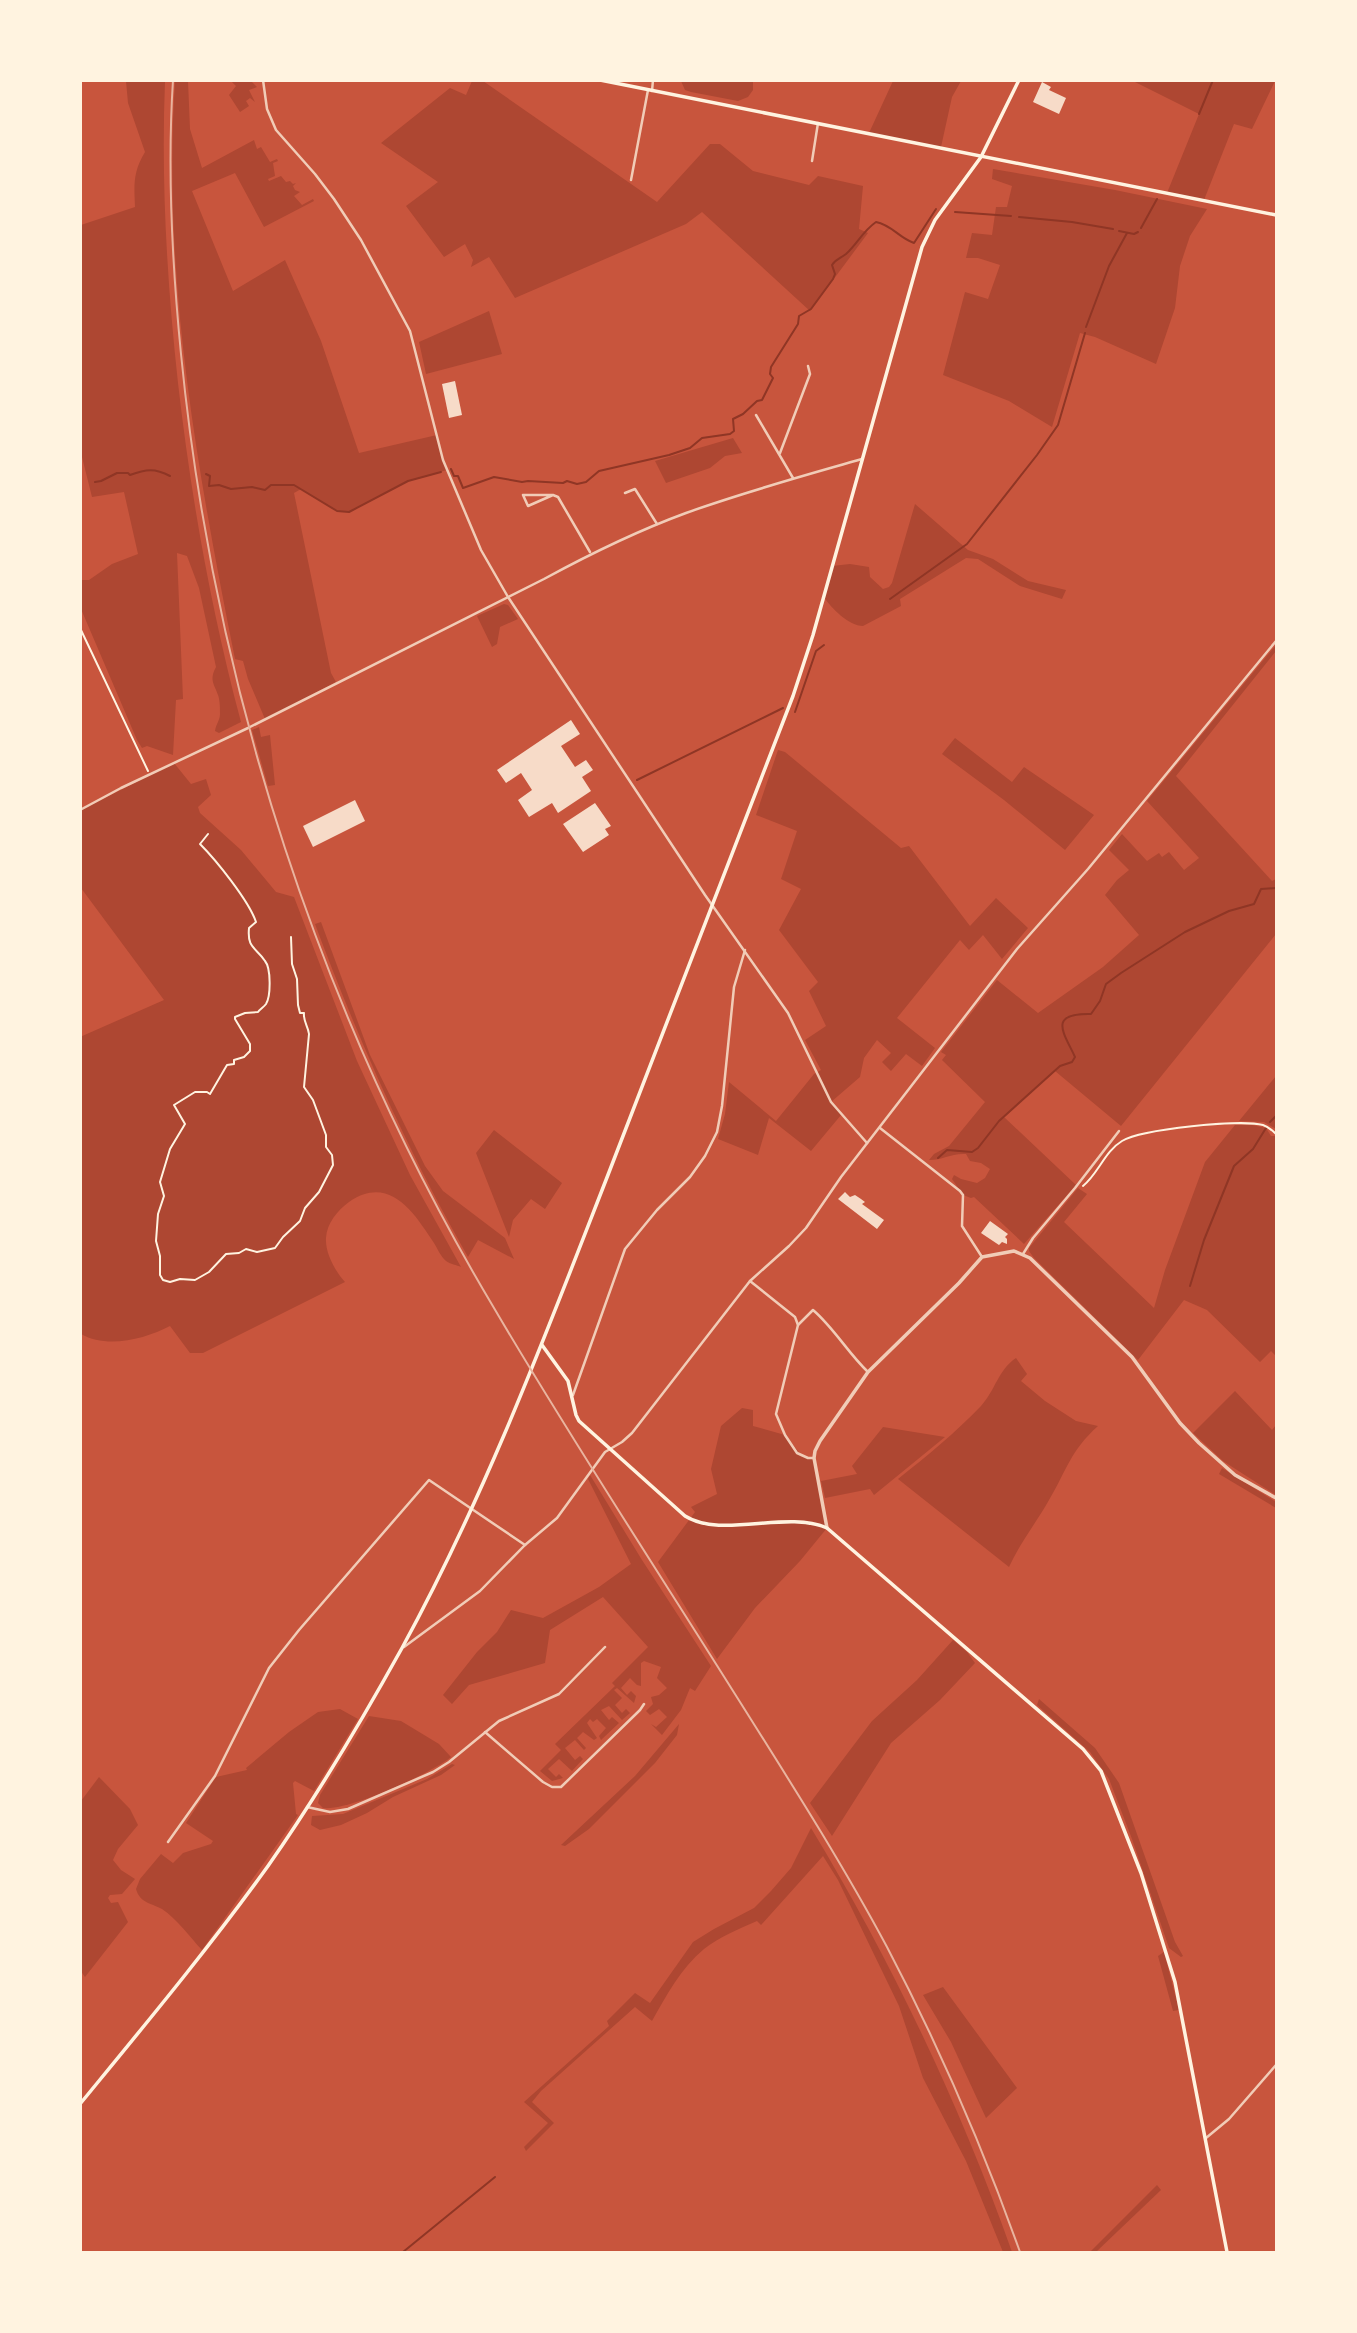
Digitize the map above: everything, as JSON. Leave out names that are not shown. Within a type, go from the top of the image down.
[{"type":"main road","points":[[600,80],[1276,215]]},
{"type":"main road","points":[[80,2104],[202,1954],[307,1807],[401,1649],[471,1510],[542,1345],[793,696],[922,247],[935,220],[981,157],[1019,80]]},
{"type":"main road","points":[[542,1345],[568,1381],[579,1421],[681,1513],[695,1522],[707,1524],[804,1522],[827,1528],[1083,1749],[1101,1771],[1141,1873],[1165,1944],[1185,2026],[1227,2252]]},
{"type":"street","points":[[263,80],[267,109],[276,130],[334,199],[361,240],[410,331],[443,460],[481,550],[508,597],[705,895],[793,1021],[831,1102],[867,1143]]},
{"type":"street","points":[[631,180],[653,80]]},
{"type":"street","points":[[812,161],[818,123]]},
{"type":"street","points":[[780,453],[810,374],[808,366]]},
{"type":"street","points":[[756,415],[793,478]]},
{"type":"street","points":[[80,810],[591,554],[657,525],[730,498],[862,459]]},
{"type":"street","points":[[625,493],[635,489],[657,525]]},
{"type":"street","points":[[554,495],[528,506],[523,495],[554,495],[560,500],[591,554]]},
{"type":"street","points":[[401,1649],[480,1591],[525,1545],[557,1518],[609,1448],[622,1443],[632,1433],[750,1281],[797,1238],[1017,950],[1088,869],[1276,641]]},
{"type":"street","points":[[572,1396],[625,1249],[657,1210],[690,1177],[717,1132],[734,987],[745,950]]},
{"type":"street","points":[[880,1128],[960,1191],[963,1195],[961,1220],[964,1230],[982,1257]]},
{"type":"street","points":[[1023,1254],[1119,1131]]},
{"type":"street","points":[[827,1528],[814,1458],[820,1441],[869,1372],[982,1257],[1009,1251],[1023,1254],[1132,1357],[1180,1423],[1199,1443],[1236,1475],[1276,1498]]},
{"type":"street","points":[[750,1281],[795,1317],[798,1325]]},
{"type":"street","points":[[814,1458],[797,1453],[785,1436],[776,1414],[798,1325],[813,1310],[869,1372]]},
{"type":"street","points":[[169,1842],[215,1776],[269,1668],[429,1480],[525,1545]]},
{"type":"street","points":[[307,1807],[320,1811],[339,1811],[422,1779],[449,1762],[510,1715],[559,1695],[605,1647]]},
{"type":"street","points":[[485,1732],[543,1782],[552,1787],[561,1787],[644,1704]]},
{"type":"street","points":[[1206,2138],[1229,2119],[1276,2065]]},
{"type":"path","points":[[80,628],[150,775]]},
{"type":"path","points":[[208,834],[200,844],[223,869],[226,877],[249,905],[256,922],[249,928],[249,941],[251,948],[266,961],[270,983],[266,1004],[258,1012],[244,1013],[234,1019],[250,1044],[250,1051],[227,1065],[209,1094],[204,1091],[195,1092],[174,1105],[185,1124],[170,1149],[161,1177],[164,1196],[158,1214],[156,1241],[163,1280],[195,1280],[205,1275],[226,1254],[239,1253],[246,1249],[257,1252],[275,1248],[300,1221],[305,1208],[319,1192],[333,1165],[332,1154],[326,1147],[326,1135],[313,1100],[304,1087],[309,1034],[308,1026],[303,1020],[304,1013],[300,1013],[298,1005],[298,984],[292,964],[291,937]]},
{"type":"path","points":[[1075,1188],[1085,1185],[1115,1147],[1131,1137],[1152,1132],[1247,1123],[1266,1126],[1276,1134]]},
{"type":"shaded area","points":[[126,81],[165,81],[166,232],[178,383],[203,553],[241,722],[219,733],[215,731],[220,714],[213,679],[216,667],[199,588],[187,556],[177,553],[183,699],[176,700],[173,755],[147,746],[142,748],[81,609],[81,580],[89,580],[112,564],[138,554],[124,492],[92,497],[80,449],[81,225],[135,207],[135,178],[145,152],[128,103]]},
{"type":"shaded area","points":[[175,81],[188,81],[190,129],[202,168],[254,140],[257,149],[261,147],[270,162],[277,159],[278,161],[273,163],[275,176],[268,179],[269,181],[281,176],[286,182],[296,183],[293,186],[300,192],[294,196],[302,205],[313,199],[314,201],[264,227],[235,173],[192,191],[233,291],[285,260],[321,341],[359,453],[437,435],[447,470],[408,481],[349,512],[337,511],[301,489],[294,493],[331,673],[336,682],[265,719],[243,661],[235,659],[196,444],[178,299],[172,154]]},
{"type":"shaded area","points":[[231,81],[251,81],[257,87],[249,90],[255,102],[250,98],[246,101],[249,106],[240,112],[229,95],[236,86]]},
{"type":"shaded area","points":[[472,81],[483,81],[657,202],[710,144],[720,144],[753,171],[809,185],[818,176],[863,186],[859,229],[868,233],[810,311],[702,212],[686,224],[515,298],[489,257],[471,267],[473,260],[465,244],[444,257],[406,206],[438,182],[381,143],[450,88],[466,95]]},
{"type":"shaded area","points":[[681,81],[750,81],[753,82],[753,90],[748,97],[738,101],[685,90]]},
{"type":"shaded area","points":[[893,81],[961,81],[952,97],[941,147],[869,133]]},
{"type":"shaded area","points":[[1133,81],[1275,81],[1252,129],[1234,124],[1204,200],[1167,193],[1199,114]]},
{"type":"shaded area","points":[[993,169],[1207,209],[1190,236],[1180,266],[1175,308],[1156,364],[1080,333],[1052,427],[1009,401],[943,375],[965,292],[988,299],[1000,265],[978,258],[966,258],[972,233],[992,235],[996,207],[1007,207],[1012,186],[992,179]]},
{"type":"shaded area","points":[[489,311],[502,354],[426,374],[419,342]]},
{"type":"shaded area","points":[[733,438],[742,453],[725,456],[710,468],[666,483],[655,461]]},
{"type":"shaded area","points":[[915,504],[968,550],[993,559],[1028,581],[1066,590],[1062,599],[1020,586],[978,559],[966,558],[900,599],[901,606],[863,626],[846,620],[824,597],[832,566],[850,564],[869,567],[870,577],[883,589],[889,587]]},
{"type":"shaded area","points":[[504,604],[508,605],[518,619],[500,627],[497,644],[492,647],[477,616]]},
{"type":"shaded area","points":[[1276,645],[1276,651],[1176,776],[1272,881],[1276,879],[1276,934],[1121,1126],[1055,1071],[1004,1117],[1076,1185],[1024,1244],[974,1197],[963,1195],[952,1179],[954,1175],[977,1183],[985,1178],[990,1169],[981,1163],[970,1161],[966,1154],[929,1160],[949,1146],[985,1102],[942,1060],[946,1055],[941,1052],[997,980],[1038,1013],[1103,967],[1139,935],[1105,895],[1129,870],[1109,850],[1122,834],[1147,861],[1159,853],[1162,857],[1169,852],[1184,870],[1199,858],[1147,801]]},
{"type":"shaded area","points":[[259,727],[261,737],[270,735],[275,785],[268,786],[252,730]]},
{"type":"shaded area","points":[[955,738],[1012,782],[1024,767],[1094,815],[1065,850],[942,754]]},
{"type":"shaded area","points":[[778,750],[785,752],[901,848],[909,846],[970,926],[996,898],[1028,928],[1002,959],[983,935],[969,950],[960,940],[897,1018],[935,1048],[922,1066],[906,1054],[891,1071],[882,1062],[891,1053],[877,1040],[864,1058],[860,1077],[831,1102],[841,1115],[811,1151],[769,1118],[758,1155],[718,1139],[725,1114],[729,1082],[776,1121],[814,1074],[821,1070],[805,1040],[826,1026],[809,991],[818,982],[779,930],[801,889],[781,879],[797,831],[756,815]]},
{"type":"shaded area","points":[[174,763],[191,784],[206,779],[211,795],[198,807],[200,813],[241,850],[276,892],[294,897],[357,1061],[410,1175],[461,1267],[444,1259],[418,1220],[399,1201],[377,1192],[364,1194],[340,1209],[327,1233],[329,1256],[345,1282],[203,1353],[190,1353],[170,1326],[126,1341],[102,1341],[81,1334],[80,1037],[164,1000],[81,888],[81,810]]},
{"type":"shaded area","points":[[321,922],[370,1055],[425,1166],[443,1191],[505,1238],[514,1259],[478,1240],[468,1257],[424,1176],[366,1052],[315,924]]},
{"type":"shaded area","points":[[1276,1076],[1276,1129],[1264,1122],[1239,1121]]},
{"type":"shaded area","points":[[1235,1125],[1266,1128],[1271,1136],[1276,1136],[1276,1356],[1271,1351],[1260,1362],[1207,1310],[1184,1300],[1138,1360],[1034,1258],[1029,1248],[1078,1188],[1087,1194],[1064,1222],[1154,1308],[1165,1270],[1205,1162]]},
{"type":"shaded area","points":[[494,1130],[562,1183],[545,1209],[531,1199],[513,1220],[509,1237],[476,1153]]},
{"type":"shaded area","points":[[1016,1358],[1027,1374],[1021,1381],[1045,1401],[1076,1421],[1098,1426],[1075,1452],[1009,1567],[898,1479],[941,1444],[981,1406],[1005,1368]]},
{"type":"shaded area","points":[[1235,1391],[1272,1430],[1276,1425],[1276,1495],[1223,1461],[1193,1433]]},
{"type":"shaded area","points":[[742,1408],[753,1410],[753,1426],[785,1435],[802,1456],[814,1458],[827,1528],[755,1608],[717,1659],[658,1562],[695,1512],[691,1507],[717,1494],[711,1469],[721,1426]]},
{"type":"shaded area","points":[[883,1427],[945,1437],[874,1495],[870,1489],[825,1498],[821,1481],[857,1474],[852,1466]]},
{"type":"shaded area","points":[[1222,1468],[1276,1502],[1276,1508],[1219,1474]]},
{"type":"shaded area","points":[[590,1475],[711,1666],[695,1691],[690,1688],[681,1710],[662,1735],[651,1724],[656,1727],[667,1717],[659,1709],[650,1715],[646,1711],[653,1704],[651,1697],[659,1695],[667,1688],[657,1678],[661,1667],[644,1661],[641,1663],[641,1686],[630,1678],[621,1688],[627,1695],[631,1691],[636,1696],[634,1703],[617,1688],[614,1690],[622,1698],[615,1705],[622,1713],[626,1709],[630,1713],[622,1720],[609,1706],[601,1710],[609,1720],[612,1717],[619,1723],[601,1740],[599,1736],[606,1728],[597,1719],[593,1722],[590,1719],[587,1723],[597,1738],[594,1740],[583,1732],[577,1738],[586,1748],[584,1750],[575,1740],[565,1748],[575,1760],[580,1756],[583,1759],[572,1771],[559,1759],[548,1769],[556,1777],[559,1774],[563,1778],[552,1781],[540,1771],[561,1750],[555,1744],[615,1686],[612,1683],[648,1647],[603,1597],[550,1630],[545,1663],[469,1685],[452,1704],[443,1695],[477,1652],[497,1632],[511,1610],[543,1618],[599,1587],[631,1564],[588,1479]]},
{"type":"shaded area","points":[[953,1640],[975,1663],[940,1700],[891,1743],[832,1836],[810,1803],[872,1721],[917,1680]]},
{"type":"shaded area","points":[[1039,1699],[1095,1748],[1119,1783],[1175,1942],[1183,1956],[1169,1948],[1109,1779],[1090,1752],[1037,1705]]},
{"type":"shaded area","points":[[340,1709],[358,1719],[314,1791],[295,1781],[293,1783],[298,1815],[202,1950],[167,1913],[140,1897],[136,1889],[140,1879],[161,1854],[173,1863],[183,1853],[211,1844],[213,1841],[186,1823],[216,1777],[247,1770],[246,1768],[289,1732],[318,1712]]},
{"type":"shaded area","points":[[369,1716],[401,1721],[439,1744],[451,1757],[426,1773],[369,1798],[323,1808],[318,1803],[320,1795]]},
{"type":"shaded area","points":[[679,1724],[677,1735],[655,1763],[589,1829],[565,1846],[561,1845],[635,1776]]},
{"type":"shaded area","points":[[452,1764],[455,1765],[441,1775],[341,1825],[320,1830],[311,1825],[312,1816],[343,1814],[427,1779]]},
{"type":"shaded area","points":[[99,1777],[130,1809],[138,1825],[118,1849],[113,1860],[121,1870],[135,1879],[122,1894],[110,1895],[108,1898],[111,1903],[118,1902],[128,1922],[85,1977],[80,1970],[81,1801]]},
{"type":"shaded area","points":[[811,1828],[869,1930],[922,2035],[970,2143],[1012,2252],[1003,2252],[966,2161],[923,2078],[899,2006],[838,1880],[823,1856],[761,1925],[757,1921],[729,1934],[696,1957],[675,1983],[652,2021],[635,2007],[541,2091],[532,2102],[554,2123],[526,2151],[524,2147],[548,2123],[524,2102],[609,2026],[607,2021],[635,1993],[650,2003],[693,1942],[754,1908],[791,1868]]},
{"type":"shaded area","points":[[1164,1952],[1179,2010],[1173,2011],[1158,1956]]},
{"type":"shaded area","points":[[943,1987],[1017,2088],[986,2118],[951,2042],[923,1995]]},
{"type":"shaded area","points":[[1157,2185],[1161,2190],[1096,2252],[1090,2252]]},
{"type":"building","points":[[1042,82],[1051,87],[1049,90],[1066,98],[1059,114],[1033,102]]},
{"type":"building","points":[[455,381],[462,415],[449,418],[442,384]]},
{"type":"building","points":[[571,720],[580,734],[561,746],[575,767],[586,760],[593,770],[582,777],[591,791],[558,813],[552,803],[529,817],[518,800],[532,790],[521,773],[506,783],[497,770]]},
{"type":"building","points":[[355,800],[365,821],[313,847],[303,826]]},
{"type":"building","points":[[595,803],[611,826],[605,829],[609,835],[583,852],[563,824]]},
{"type":"building","points":[[845,1192],[850,1197],[855,1195],[861,1199],[865,1202],[862,1204],[884,1220],[877,1229],[838,1199]]},
{"type":"building","points":[[990,1221],[1008,1234],[1005,1237],[1007,1244],[1002,1242],[999,1245],[981,1233]]},
{"type":"waterway","points":[[1199,114],[1213,80]]},
{"type":"waterway","points":[[1141,228],[1157,199]]},
{"type":"waterway","points":[[451,469],[454,476],[458,476],[463,488],[494,477],[522,482],[567,481],[577,484],[586,482],[599,471],[669,455],[690,448],[702,438],[730,434],[734,431],[733,419],[762,400],[773,378],[770,374],[771,367],[798,324],[799,316],[811,309],[833,279],[835,274],[832,265],[876,222],[914,243],[936,209]]},
{"type":"waterway","points":[[955,212],[1011,216]]},
{"type":"waterway","points":[[1019,217],[1113,229]]},
{"type":"waterway","points":[[1119,231],[1134,234],[1138,232]]},
{"type":"waterway","points":[[1086,327],[1109,266],[1127,233]]},
{"type":"waterway","points":[[890,599],[967,544],[1037,455],[1058,425],[1085,333]]},
{"type":"waterway","points":[[95,482],[117,473],[130,475],[155,471],[170,476]]},
{"type":"waterway","points":[[206,474],[210,476],[209,486],[219,485],[231,489],[252,487],[265,490],[271,485],[294,485],[337,511],[349,512],[408,481],[441,472]]},
{"type":"waterway","points":[[795,712],[816,651],[824,645]]},
{"type":"waterway","points":[[637,780],[783,708]]},
{"type":"waterway","points":[[938,1158],[947,1150],[972,1152],[978,1148],[999,1121],[1060,1066],[1072,1062],[1075,1057],[1064,1033],[1064,1021],[1068,1017],[1091,1014],[1100,1001],[1106,984],[1185,932],[1229,911],[1254,904],[1261,889],[1276,888]]},
{"type":"waterway","points":[[1270,1122],[1276,1116]]},
{"type":"waterway","points":[[1190,1286],[1204,1240],[1234,1166],[1253,1149],[1266,1128]]},
{"type":"waterway","points":[[403,2252],[495,2177]]},
{"type":"railway","points":[[173,80],[170,149],[173,252],[181,354],[197,480],[220,604],[249,727],[285,848],[328,967],[377,1084],[432,1198],[494,1308],[584,1457],[797,1793],[887,1947],[959,2098],[1020,2252]]}]
